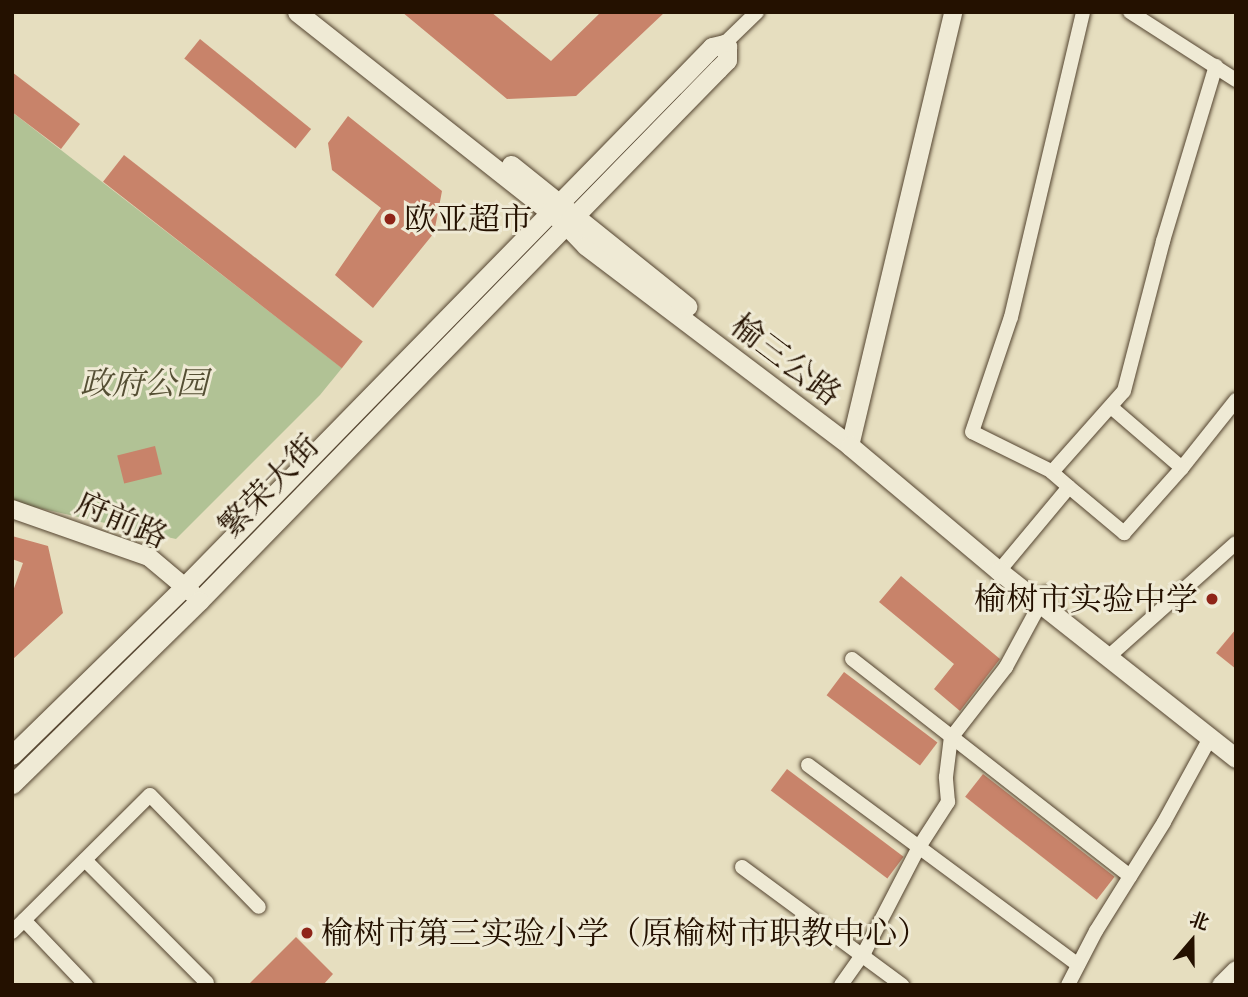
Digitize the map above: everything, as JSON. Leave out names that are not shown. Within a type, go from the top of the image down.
[{"type":"main road","name":"榆三公路","points":[[297,12],[562,214]]},
{"type":"main road","name":"榆三公路","points":[[313,12],[562,214],[586,246],[852,441],[1236,758]]},
{"type":"main road","points":[[562,214],[727,60],[729,52],[724,44]]},
{"type":"main road","name":"繁荣大街","points":[[12,755],[562,214]]},
{"type":"main road","name":"繁荣大街","points":[[12,784],[199,601],[562,214]]},
{"type":"main road","name":"榆三公路","points":[[1112,653],[1236,743]]},
{"type":"main road","points":[[1222,985],[1236,970]]},
{"type":"street","points":[[724,44],[757,12]]},
{"type":"street","points":[[852,441],[953,12]]},
{"type":"street","points":[[1083,12],[1011,317],[972,432],[1053,472],[1124,533],[1182,468],[1236,400]]},
{"type":"street","points":[[1130,12],[1236,79]]},
{"type":"street","points":[[1053,472],[1124,391],[1163,242],[1216,66]]},
{"type":"street","points":[[1111,407],[1182,468]]},
{"type":"street","points":[[1003,566],[1069,487]]},
{"type":"street","name":"府前路","points":[[12,509],[149,557],[199,601]]},
{"type":"street","points":[[1112,653],[1236,543]]},
{"type":"street","points":[[841,985],[862,955],[919,847],[947,802],[946,777],[951,738],[1006,667],[1044,598]]},
{"type":"street","points":[[852,659],[1130,876]]},
{"type":"street","points":[[1068,985],[1210,738]]},
{"type":"street","points":[[808,765],[1079,965]]},
{"type":"street","points":[[12,932],[150,795],[259,906]]},
{"type":"street","points":[[85,860],[207,983]]},
{"type":"street","points":[[742,867],[902,985]]},
{"type":"street","points":[[24,920],[86,985]]},
{"type":"green space","name":"政府公园","points":[[12,112],[342,368],[320,395],[176,539],[12,502]]},
{"type":"building","points":[[402,12],[491,12],[551,61],[601,12],[665,12],[576,96],[507,99]]},
{"type":"building","points":[[200,39],[311,129],[295,148],[184,58]]},
{"type":"building","points":[[12,72],[80,124],[61,149],[12,112]]},
{"type":"building","points":[[348,116],[442,191],[434,233],[373,308],[335,275],[381,208],[332,170],[328,143]]},
{"type":"building","points":[[124,155],[363,342],[342,368],[103,182]]},
{"type":"building","points":[[155,446],[162,474],[124,484],[117,455]]},
{"type":"building","points":[[12,536],[48,546],[63,613],[12,660],[12,594],[23,563],[12,559]]},
{"type":"building","points":[[901,576],[1000,659],[960,711],[934,689],[954,664],[879,602]]},
{"type":"building","points":[[1236,629],[1236,669],[1216,653]]},
{"type":"building","points":[[844,672],[937,742],[920,766],[827,695]]},
{"type":"building","points":[[787,769],[904,857],[887,878],[771,791]]},
{"type":"building","points":[[983,774],[1115,877],[1097,900],[965,797]]},
{"type":"building","points":[[296,937],[333,974],[323,985],[248,985]]},
{"type":"place","name":"欧亚超市","points":[[390,219]]},
{"type":"place","name":"榆树市实验中学","points":[[1212,599]]},
{"type":"place","name":"榆树市第三实验小学（原榆树市职教中心）","points":[[307,933]]}]
